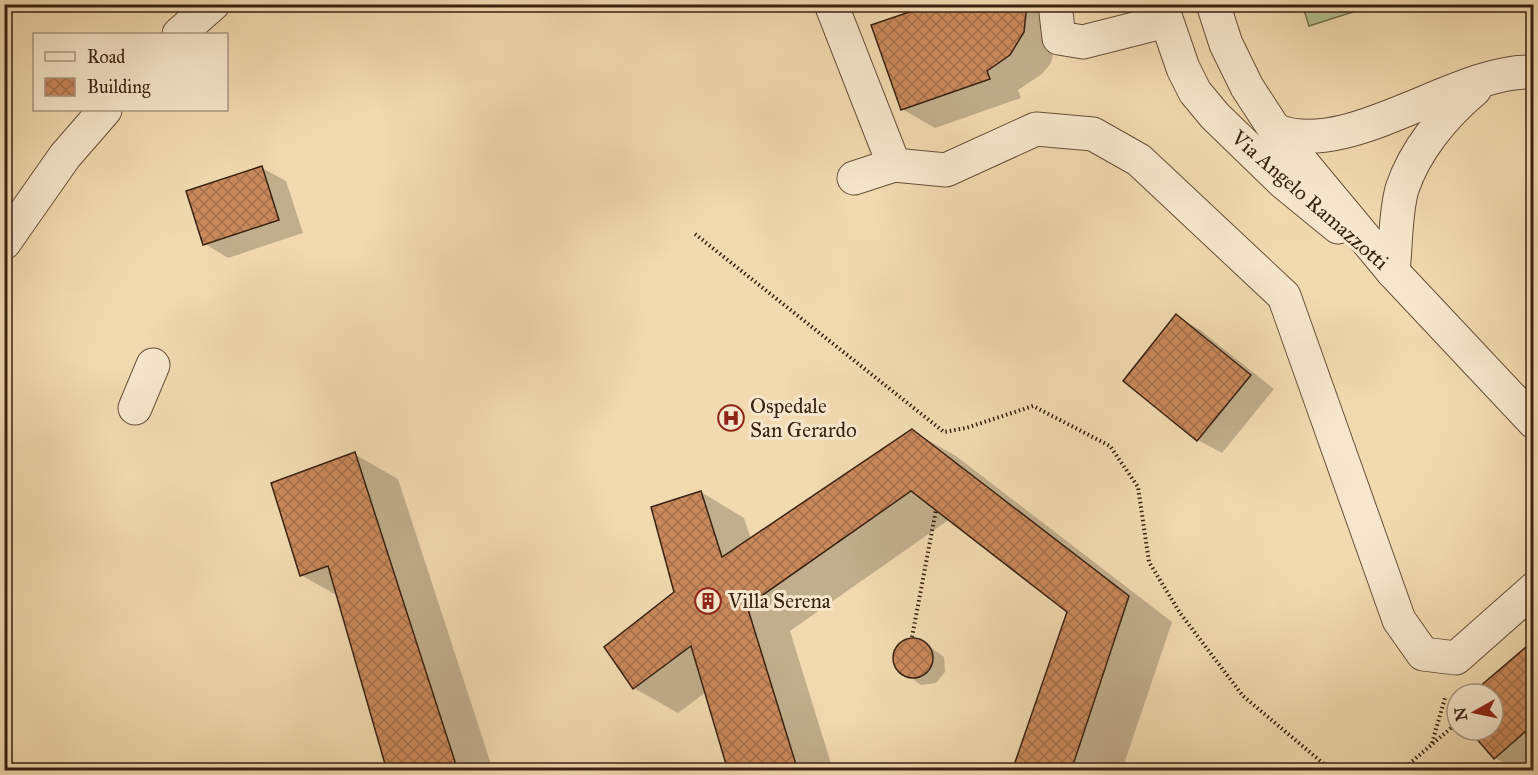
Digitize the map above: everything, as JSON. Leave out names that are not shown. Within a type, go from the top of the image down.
[{"type":"street","points":[[179,33],[213,4]]},
{"type":"street","points":[[831,4],[894,165]]},
{"type":"street","points":[[1055,4],[1059,38],[1083,42],[1163,13]]},
{"type":"street","name":"Via Angelo Ramazzotti","points":[[1213,4],[1226,44],[1247,87],[1275,130],[1393,272]]},
{"type":"street","name":"Via Angelo Ramazzotti","points":[[1163,13],[1195,92],[1215,116],[1283,182],[1393,272]]},
{"type":"street","points":[[1275,130],[1292,136],[1317,136],[1392,116],[1485,80],[1533,72]]},
{"type":"street","points":[[1485,80],[1457,104],[1433,133],[1414,163],[1402,190],[1393,272],[1533,422]]},
{"type":"street","points":[[4,243],[65,156],[104,111]]},
{"type":"street","points":[[854,178],[894,165],[946,170],[1036,129],[1093,134],[1138,160],[1284,296],[1399,620],[1423,654],[1456,658],[1533,589]]},
{"type":"street","points":[[135,408],[153,365]]},
{"type":"path","points":[[695,234],[944,432],[966,428],[1033,406],[1110,446],[1137,487],[1149,562],[1180,613],[1243,696],[1331,771]]},
{"type":"path","points":[[912,637],[936,510]]},
{"type":"path","points":[[1402,771],[1445,733]]},
{"type":"green space","points":[[1302,4],[1375,4],[1375,5],[1309,26]]},
{"type":"building","points":[[933,4],[1027,4],[1024,32],[1010,55],[987,71],[990,79],[901,110],[871,25]]},
{"type":"building","points":[[262,166],[279,220],[203,245],[186,191]]},
{"type":"building","points":[[1176,314],[1251,375],[1197,441],[1123,381]]},
{"type":"building","name":"Villa Serena","points":[[912,429],[1129,596],[1071,771],[1012,771],[1067,612],[911,491],[747,606],[798,771],[728,771],[691,646],[633,689],[604,647],[674,592],[651,507],[701,491],[722,557]]},
{"type":"building","points":[[355,452],[458,771],[387,771],[328,566],[300,576],[271,483]]},
{"type":"building","points":[[913,638],[927,644],[933,658],[927,672],[913,678],[899,672],[893,658],[899,644]]},
{"type":"building","points":[[1533,641],[1533,725],[1494,759],[1479,742],[1505,742],[1505,682],[1485,682]]},
{"type":"place","name":"Ospedale San Gerardo","points":[[731,418]]},
{"type":"place","name":"Villa Serena","points":[[708,601]]}]
